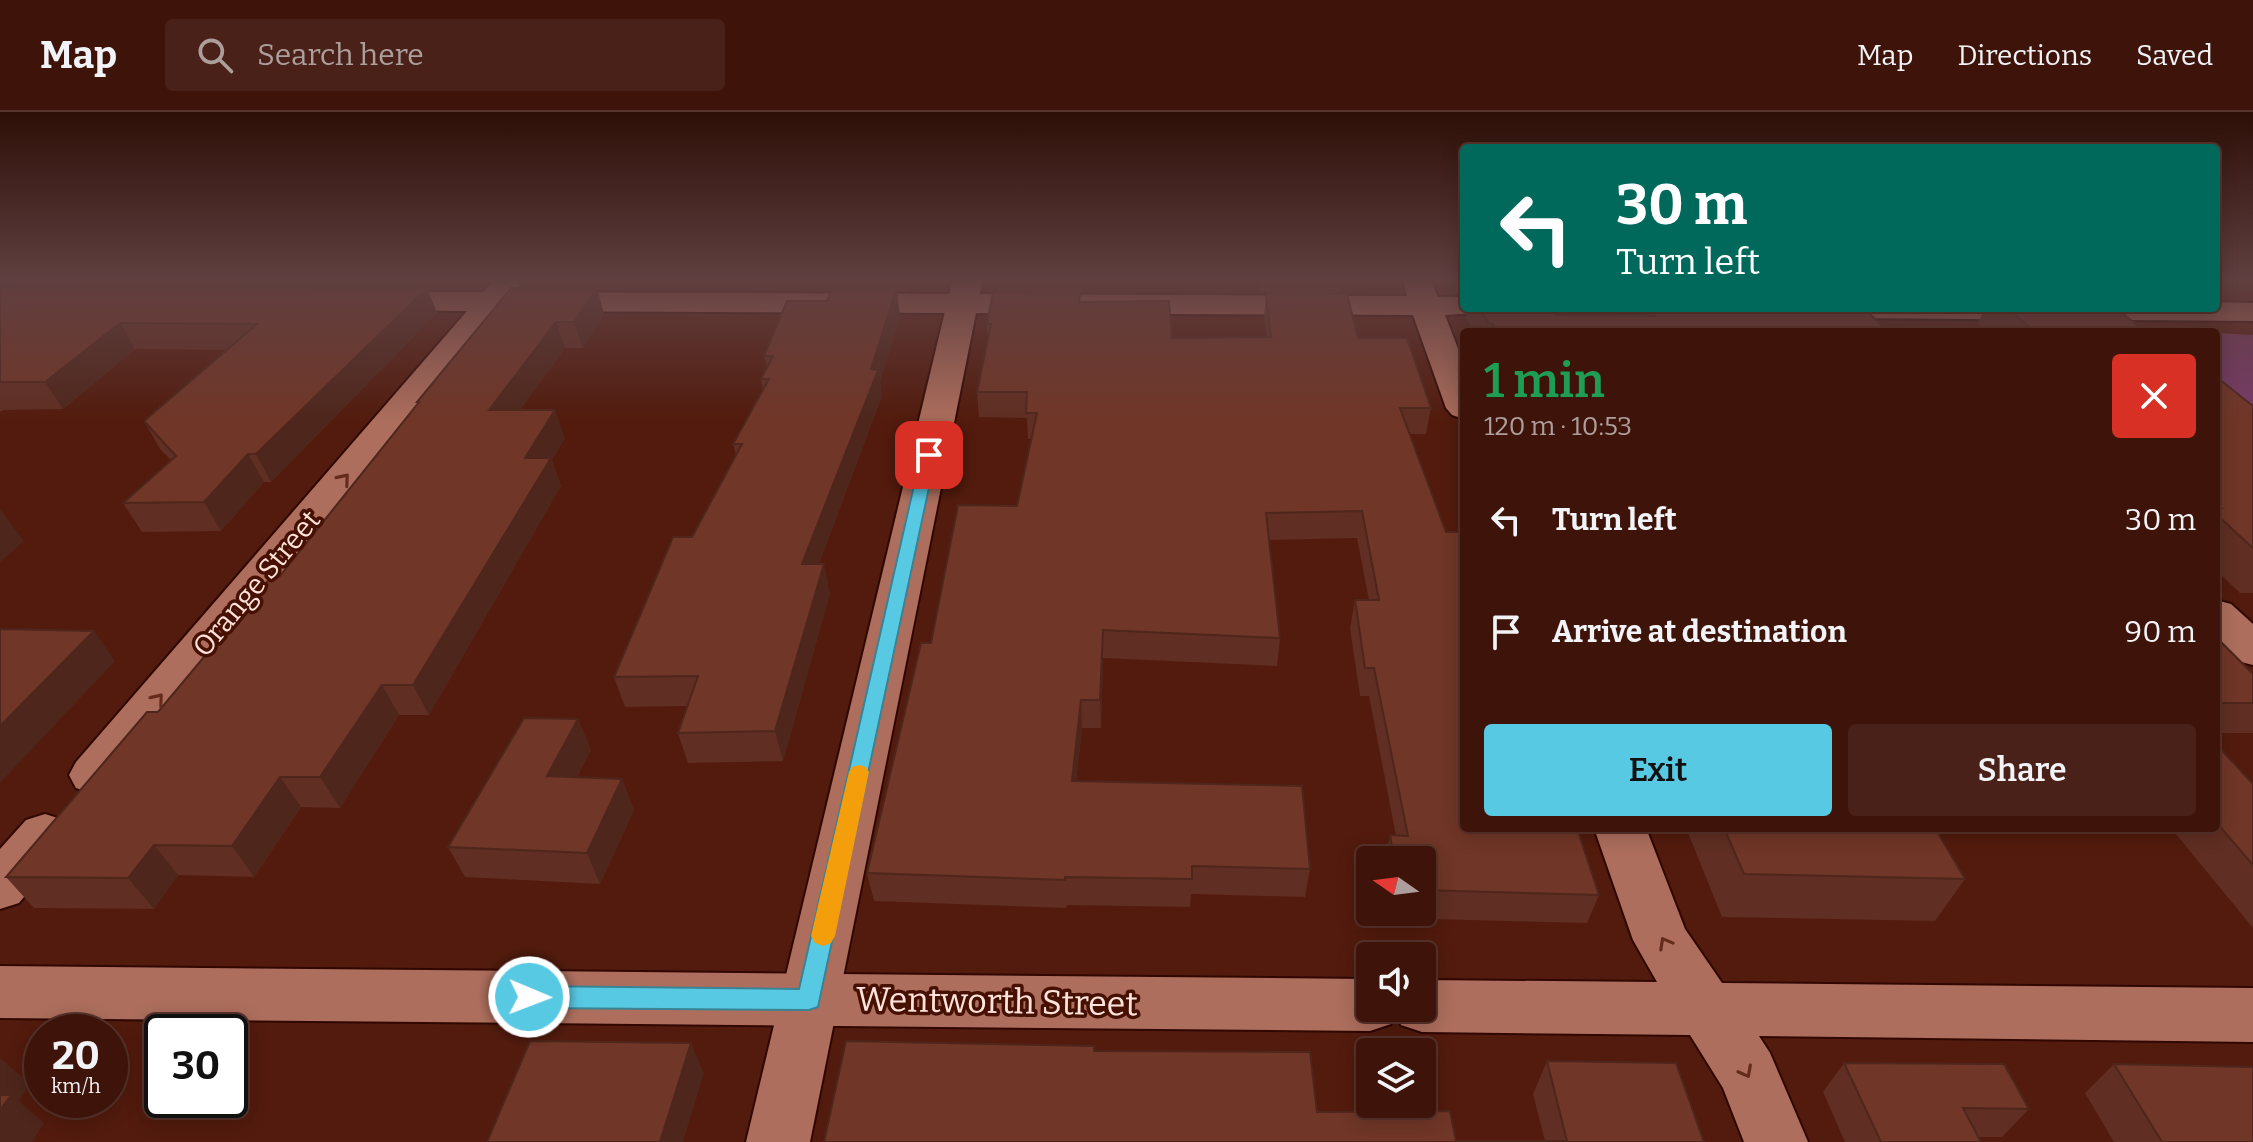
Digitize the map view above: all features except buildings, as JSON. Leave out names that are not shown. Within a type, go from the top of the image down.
[{"type":"street","name":"Orange Street","points":[[0,887],[472,326]]},
{"type":"street","points":[[778,1142],[957,326]]},
{"type":"street","points":[[1433,326],[1460,397]]},
{"type":"street","points":[[2220,618],[2253,650]]},
{"type":"street","points":[[1621,832],[1661,940],[1748,1073],[1776,1142]]},
{"type":"street","name":"Wentworth Street","points":[[0,992],[1356,1005]]},
{"type":"street","points":[[1436,1006],[2253,1015]]},
{"type":"shaded area","points":[[2220,333],[2253,335],[2253,408],[2220,382]]},
{"type":"slow traffic","points":[[823,936],[859,772]]},
{"type":"route","points":[[529,997],[809,1000],[929,455]]}]
